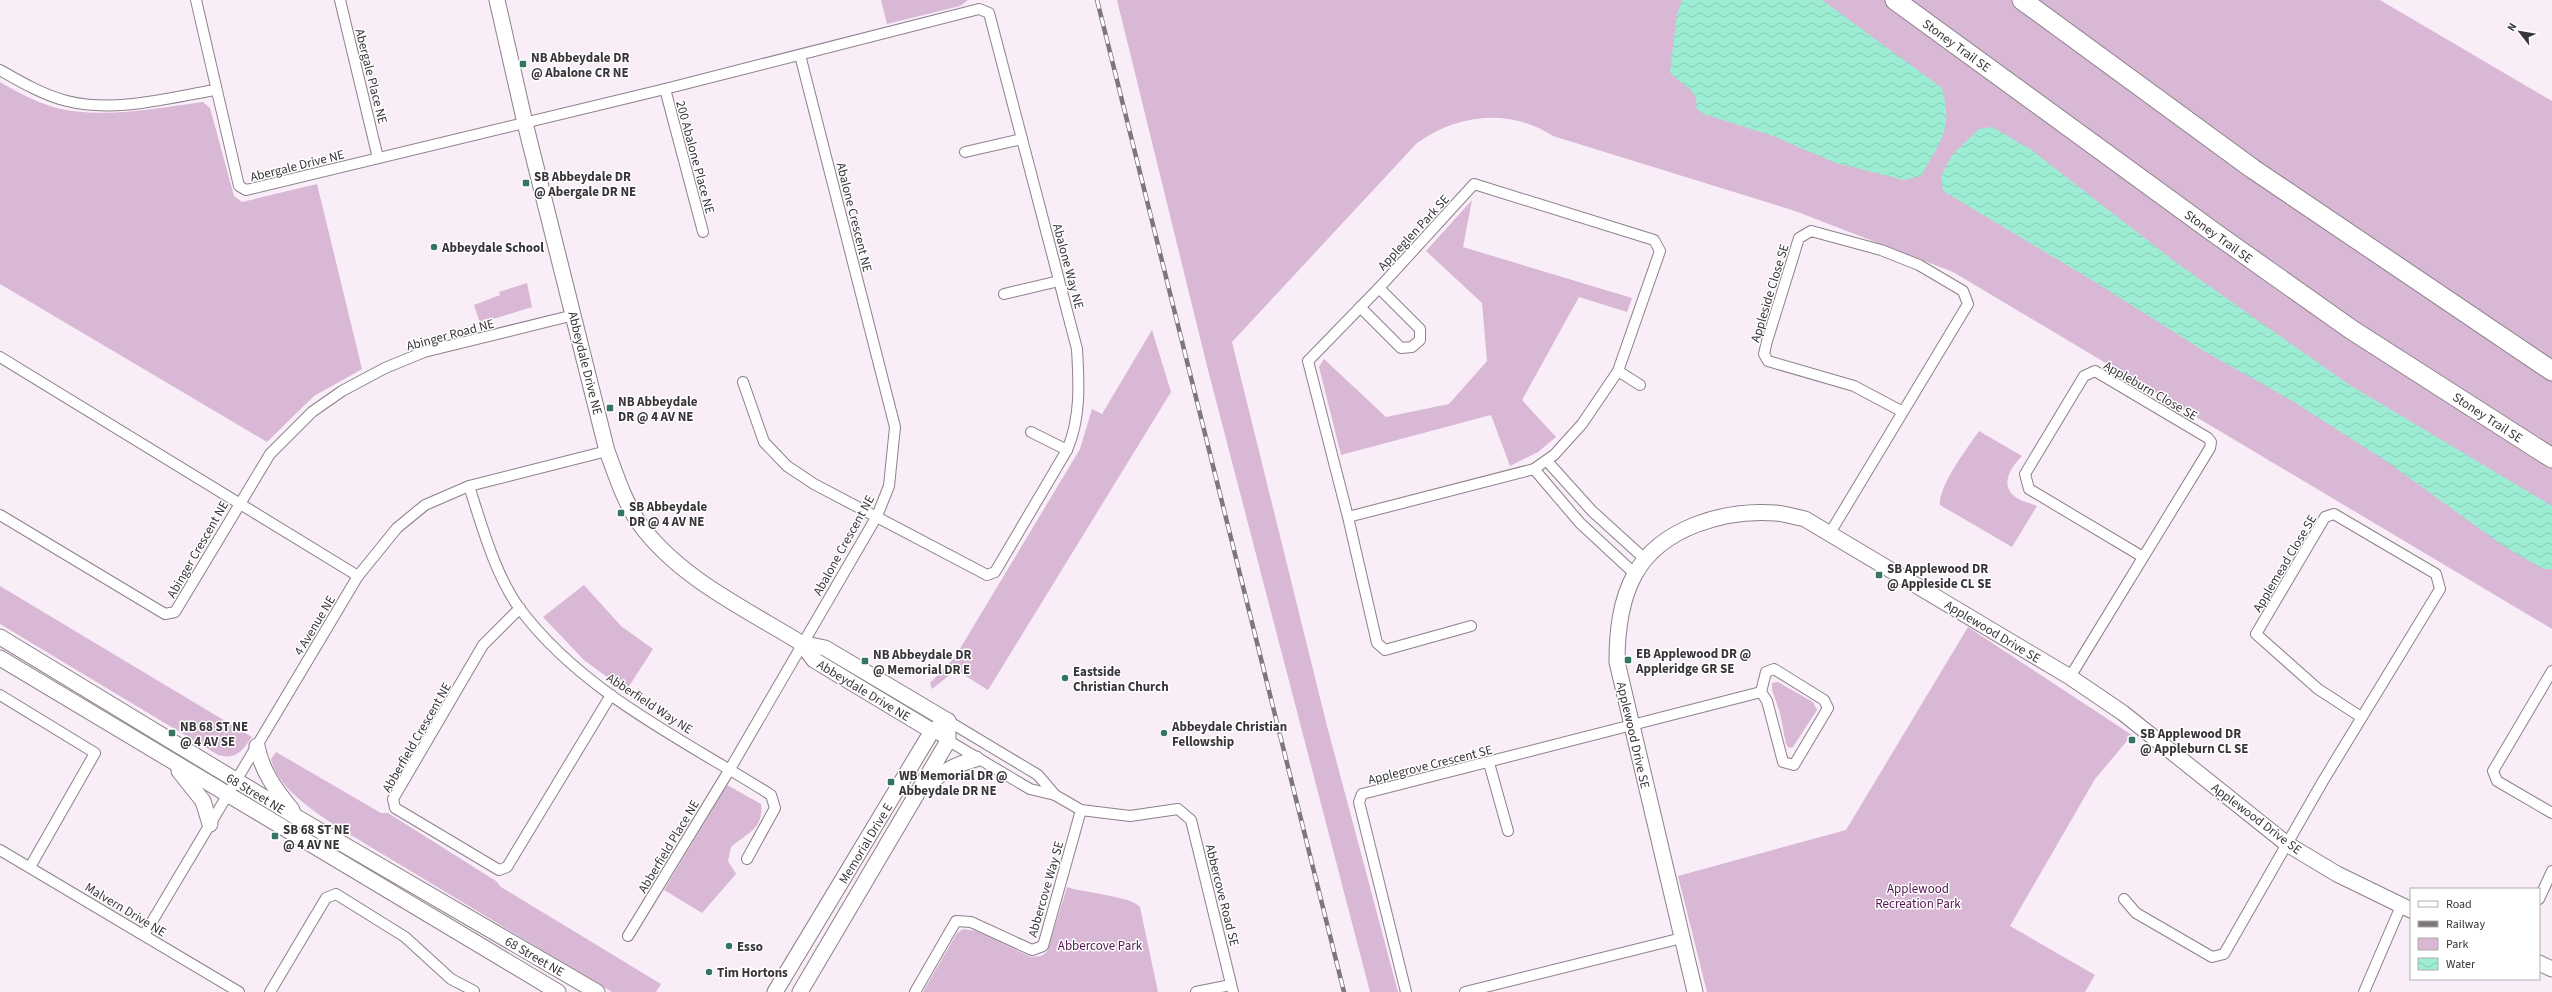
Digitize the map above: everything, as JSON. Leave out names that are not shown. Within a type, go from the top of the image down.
[{"type":"highway","name":"Stoney Trail SE","points":[[1896,0],[2212,231],[2352,330],[2552,458]]},
{"type":"highway","points":[[2022,0],[2253,169],[2552,371]]},
{"type":"street","name":"Abergale Drive NE","points":[[196,0],[215,90],[239,186],[246,190],[525,122]]},
{"type":"street","name":"Abergale Place NE","points":[[340,0],[378,158]]},
{"type":"street","name":"Abbeydale Drive NE","points":[[497,0],[525,122],[607,451],[627,502],[639,522],[662,551],[691,576],[801,643],[825,648],[948,721]]},
{"type":"street","name":"Abalone Way NE","points":[[743,382],[764,442],[787,466],[814,484],[987,575],[995,572],[1067,450],[1073,435],[1079,394],[1077,349],[989,12],[978,9],[800,55]]},
{"type":"street","points":[[525,122],[800,55]]},
{"type":"street","name":"Abalone Crescent NE","points":[[800,55],[895,427],[889,486],[877,516],[801,643]]},
{"type":"street","points":[[0,70],[26,85],[67,101],[99,104],[137,104],[215,90]]},
{"type":"street","name":"200 Abalone Place NE","points":[[665,89],[703,232]]},
{"type":"street","points":[[965,152],[1022,139]]},
{"type":"street","name":"Appleglen Park SE","points":[[1474,184],[1654,240],[1660,250],[1618,371],[1582,424],[1547,461],[1534,469],[1348,517],[1308,361],[1360,308],[1474,184]]},
{"type":"street","name":"Appleside Close SE","points":[[1830,533],[1903,412],[1968,304],[1963,291],[1919,265],[1881,250],[1811,231],[1799,238],[1764,354],[1768,361],[1854,386],[1903,412]]},
{"type":"street","points":[[1004,294],[1059,281]]},
{"type":"street","points":[[1360,308],[1401,348],[1412,347],[1420,340],[1420,329],[1379,288]]},
{"type":"street","name":"Abinger Road NE","points":[[240,503],[270,454],[312,412],[342,391],[384,368],[424,352],[574,315]]},
{"type":"street","name":"Abinger Crescent NE","points":[[0,357],[240,503],[175,612],[165,614],[0,515]]},
{"type":"street","points":[[1618,371],[1640,385]]},
{"type":"street","name":"Appleburn Close SE","points":[[2070,677],[2210,448],[2211,442],[2208,438],[2095,371],[2084,376],[2026,474],[2029,489],[2143,557]]},
{"type":"street","points":[[1031,432],[1067,450]]},
{"type":"street","name":"4 Avenue NE","points":[[144,935],[358,576],[379,548],[397,528],[425,506],[469,486],[607,451]]},
{"type":"street","points":[[1547,461],[1592,511],[1646,560]]},
{"type":"street","points":[[1534,469],[1580,523],[1635,574]]},
{"type":"street","name":"Abberfield Way NE","points":[[469,486],[490,551],[520,608],[557,651],[611,695],[771,795],[775,808],[747,859]]},
{"type":"street","points":[[240,503],[358,576]]},
{"type":"street","points":[[1580,523],[1592,511]]},
{"type":"street","name":"Applewood Drive SE","points":[[1695,992],[1617,662],[1617,633],[1624,602],[1635,574],[1646,560],[1665,542],[1693,526],[1722,516],[1746,512],[1777,513],[1805,519],[2070,677],[2123,713],[2287,844],[2337,874],[2406,908]]},
{"type":"street","name":"Applemead Close SE","points":[[2124,899],[2136,913],[2212,957],[2224,954],[2361,717],[2440,589],[2436,574],[2334,514],[2325,517],[2256,634],[2318,689],[2361,717]]},
{"type":"street","points":[[1348,517],[1377,643],[1385,650],[1471,626]]},
{"type":"street","name":"Abberfield Crescent NE","points":[[520,608],[483,645],[393,799],[395,808],[499,870],[507,867],[611,695]]},
{"type":"street","name":"68 Street NE","points":[[0,637],[298,818],[597,992]]},
{"type":"street","points":[[730,769],[801,643]]},
{"type":"street","name":"Abbeydale Drive NE","points":[[801,643],[814,660],[932,732]]},
{"type":"street","name":"68 Street NE","points":[[0,658],[227,796],[558,992]]},
{"type":"street","points":[[1774,669],[1824,700],[1828,708],[1794,765],[1783,762],[1767,701],[1761,692],[1766,672],[1774,669]]},
{"type":"street","points":[[2552,670],[2493,771],[2496,782],[2552,813]]},
{"type":"street","name":"Applegrove Crescent SE","points":[[1406,992],[1359,802],[1362,794],[1632,727],[1761,692]]},
{"type":"street","points":[[0,695],[95,753],[30,867]]},
{"type":"street","points":[[948,721],[1038,775],[1054,795]]},
{"type":"street","name":"Memorial Drive E","points":[[775,992],[932,732],[948,721]]},
{"type":"street","name":"Memorial Drive E","points":[[800,992],[948,741],[948,721]]},
{"type":"street","points":[[932,732],[976,759],[1030,789],[1054,795],[1081,810]]},
{"type":"street","points":[[257,746],[264,770],[275,789],[298,818]]},
{"type":"street","points":[[918,793],[939,774],[959,763],[976,759]]},
{"type":"street","points":[[172,762],[203,801],[210,824]]},
{"type":"street","points":[[1490,763],[1508,831]]},
{"type":"street","name":"Abberfield Place NE","points":[[628,936],[730,769]]},
{"type":"street","name":"Abbercove Road SE","points":[[1081,810],[1130,816],[1178,809],[1190,820],[1232,989]]},
{"type":"street","name":"Abbercove Way SE","points":[[915,992],[956,921],[971,922],[1032,950],[1043,946],[1081,810]]},
{"type":"street","name":"Malvern Drive NE","points":[[0,850],[239,992]]},
{"type":"street","points":[[2540,897],[2552,871]]},
{"type":"street","points":[[270,992],[326,898],[336,894],[405,937],[451,979],[474,991]]},
{"type":"street","points":[[2364,992],[2406,908]]},
{"type":"street","points":[[1465,992],[1682,938]]},
{"type":"street","points":[[2540,963],[2552,969]]},
{"type":"street","points":[[1196,992],[1232,989]]},
{"type":"green space","points":[[881,0],[968,0],[960,6],[887,24]]},
{"type":"green space","points":[[1117,0],[2380,0],[2552,101],[2552,629],[1953,272],[1795,211],[1553,136],[1536,127],[1519,121],[1501,118],[1484,118],[1449,126],[1433,133],[1417,143],[1232,342],[1327,726],[1398,992],[1370,992],[1207,366]]},
{"type":"green space","points":[[0,82],[19,93],[53,107],[90,113],[128,112],[203,102],[210,108],[234,196],[242,202],[317,184],[362,369],[314,396],[267,442],[0,284]]},
{"type":"green space","points":[[1472,200],[1463,247],[1632,298],[1627,312],[1579,297],[1522,400],[1556,437],[1538,452],[1510,466],[1491,415],[1341,455],[1319,367],[1324,359],[1386,417],[1449,404],[1487,361],[1482,303],[1426,251]]},
{"type":"green space","points":[[527,283],[532,307],[480,323],[474,305],[500,295],[499,292]]},
{"type":"green space","points":[[1152,330],[1171,392],[988,690],[956,670],[932,689],[930,683],[955,657],[1080,449],[1092,409],[1102,414]]},
{"type":"green space","points":[[1979,431],[2022,456],[2008,477],[2008,488],[2017,498],[2037,506],[2012,547],[1940,505],[1941,497],[1949,477],[1961,456]]},
{"type":"green space","points":[[584,585],[621,626],[653,649],[626,691],[584,660],[543,617]]},
{"type":"green space","points":[[0,586],[252,737],[238,753],[230,756],[218,755],[0,624]]},
{"type":"green space","name":"Applewood Recreation Park","points":[[1968,627],[2132,735],[2095,779],[2010,926],[2095,975],[2085,992],[1707,992],[1678,876],[1846,830]]},
{"type":"green space","points":[[1778,682],[1813,702],[1817,710],[1793,747],[1789,748],[1786,744],[1780,713],[1772,690],[1772,683]]},
{"type":"green space","points":[[276,752],[381,813],[388,813],[496,881],[501,887],[661,984],[656,992],[612,992],[364,843],[309,807],[284,784],[276,772],[271,759]]},
{"type":"green space","points":[[727,785],[761,804],[760,819],[753,830],[731,847],[728,861],[736,874],[702,913],[664,890]]},
{"type":"green space","name":"Abbercove Park","points":[[1067,887],[1117,897],[1135,903],[1140,907],[1158,992],[923,992],[957,933],[963,929],[976,931],[1031,957],[1041,956],[1047,952]]},
{"type":"water","points":[[1682,0],[1822,0],[1942,88],[1946,115],[1943,134],[1921,176],[1904,180],[1836,163],[1773,136],[1704,114],[1696,108],[1695,96],[1692,92],[1670,72],[1677,15]]},
{"type":"water","points":[[1992,127],[2030,149],[2178,264],[2348,384],[2552,506],[2552,569],[2543,569],[2502,545],[2386,461],[2294,402],[2204,351],[2092,280],[1943,191],[1941,176],[1952,155],[1979,129]]},
{"type":"railway","points":[[1097,0],[1344,992]]},
{"type":"place","name":"NB Abbeydale DR @ Abalone CR NE","points":[[523,64]]},
{"type":"place","name":"SB Abbeydale DR @ Abergale DR NE","points":[[526,183]]},
{"type":"place","name":"Abbeydale School","points":[[434,247]]},
{"type":"place","name":"NB Abbeydale DR @ 4 AV NE","points":[[610,408]]},
{"type":"place","name":"SB Abbeydale DR @ 4 AV NE","points":[[621,513]]},
{"type":"place","name":"SB Applewood DR @ Appleside CL SE","points":[[1879,575]]},
{"type":"place","name":"EB Applewood DR @ Appleridge GR SE","points":[[1628,660]]},
{"type":"place","name":"NB Abbeydale DR @ Memorial DR E","points":[[865,661]]},
{"type":"place","name":"Eastside Christian Church","points":[[1065,678]]},
{"type":"place","name":"NB 68 ST NE @ 4 AV SE","points":[[172,733]]},
{"type":"place","name":"Abbeydale Christian Fellowship","points":[[1164,733]]},
{"type":"place","name":"SB Applewood DR @ Appleburn CL SE","points":[[2132,740]]},
{"type":"place","name":"WB Memorial DR @ Abbeydale DR NE","points":[[891,782]]},
{"type":"place","name":"SB 68 ST NE @ 4 AV NE","points":[[275,836]]},
{"type":"place","name":"Esso","points":[[729,946]]},
{"type":"place","name":"Tim Hortons","points":[[709,972]]}]
